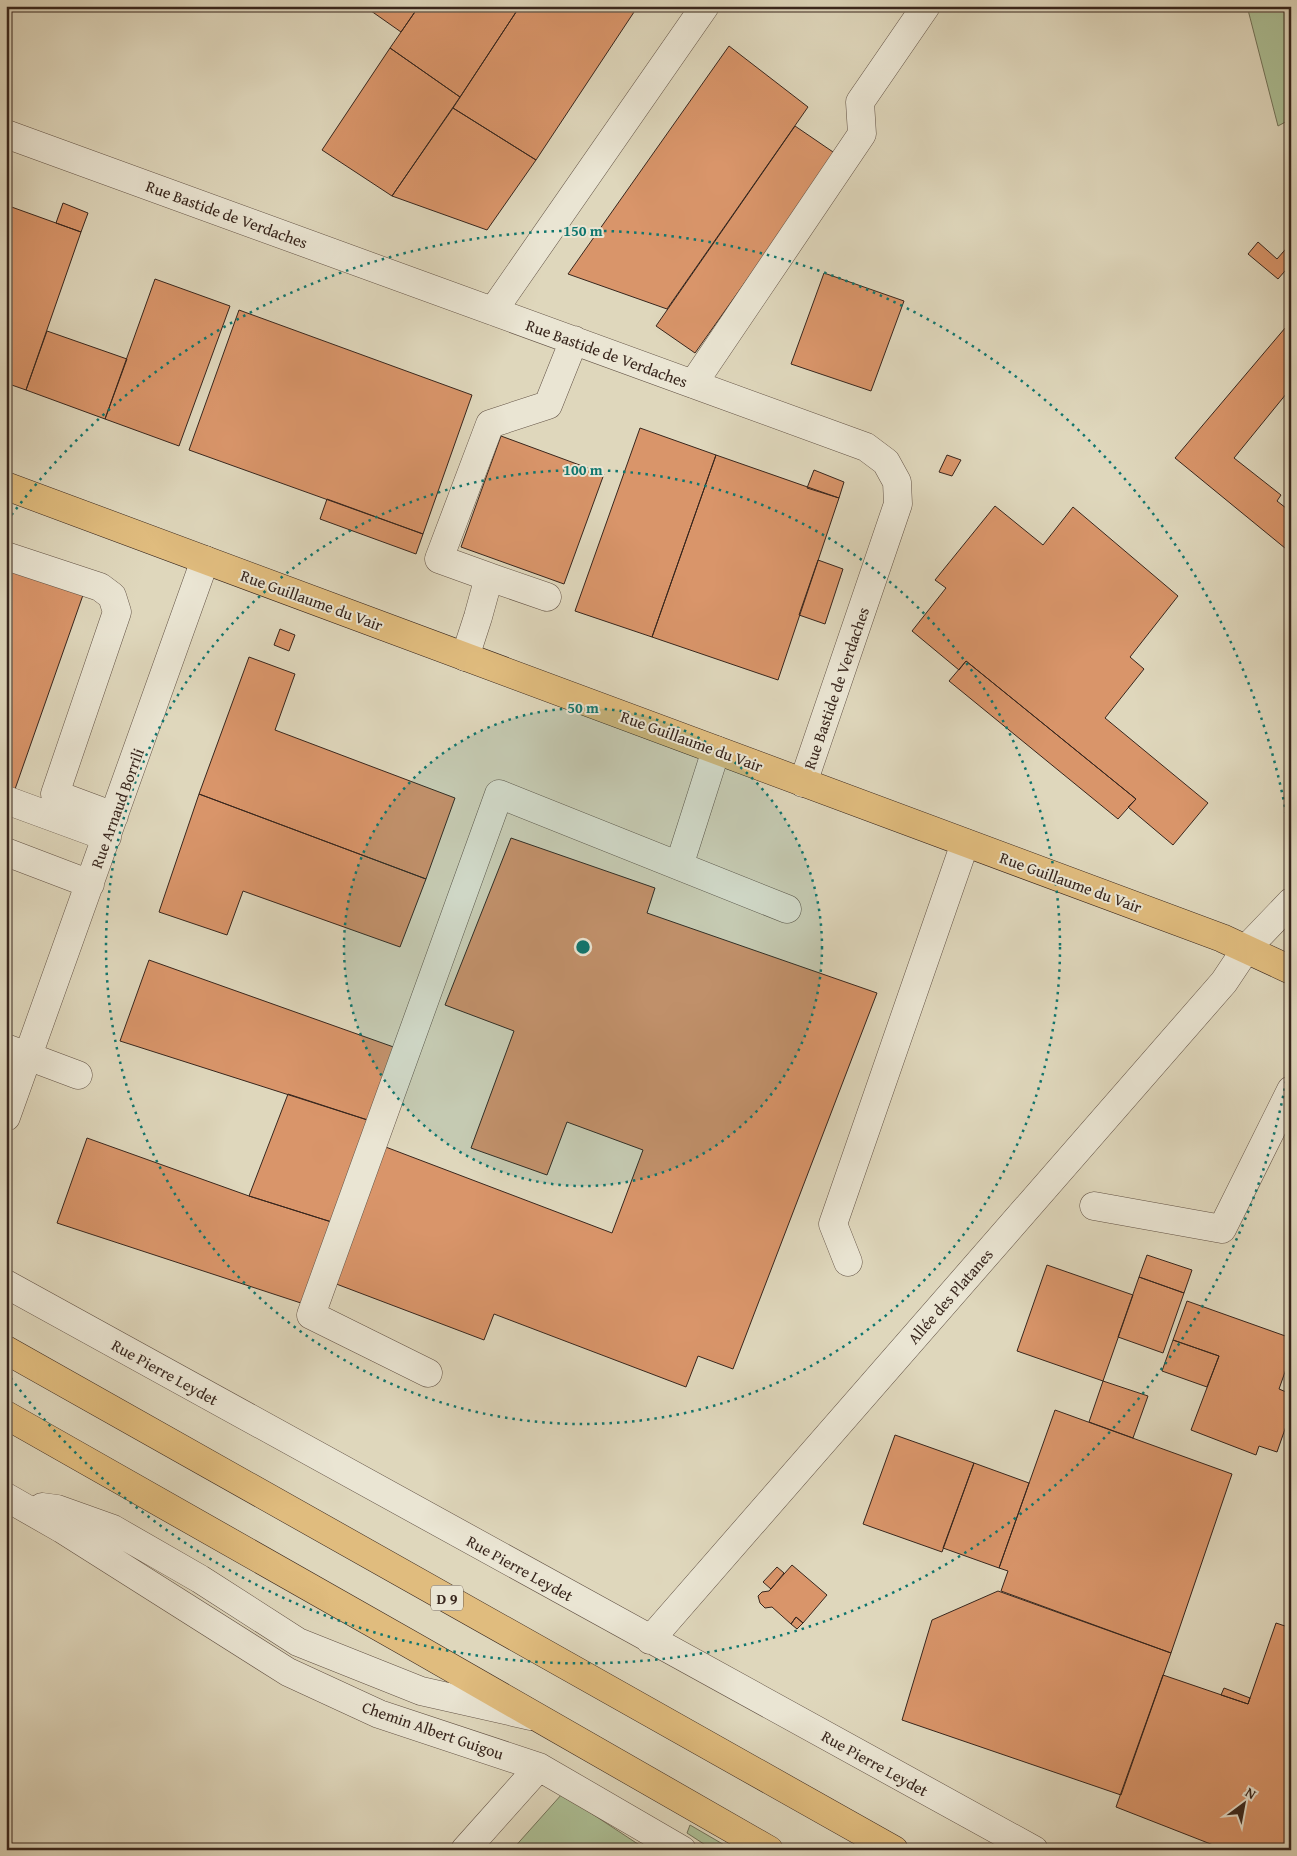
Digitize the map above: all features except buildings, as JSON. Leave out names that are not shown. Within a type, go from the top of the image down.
[{"type":"main road","name":"Rue Guillaume du Vair","points":[[6,486],[1222,938],[1291,970]]},
{"type":"main road","name":"D 9","points":[[6,1350],[892,1849]]},
{"type":"main road","points":[[6,1415],[384,1631],[545,1720],[769,1850]]},
{"type":"street","points":[[493,311],[705,6]]},
{"type":"street","points":[[693,384],[862,134],[860,102],[926,6]]},
{"type":"street","name":"Rue Bastide de Verdaches","points":[[6,134],[866,447],[886,462],[897,482],[898,504],[803,783]]},
{"type":"street","points":[[547,597],[439,559],[490,424],[548,405],[574,340]]},
{"type":"street","points":[[6,556],[100,587],[112,596],[117,612],[55,794],[111,826]]},
{"type":"street","name":"Rue Arnaud Borrili","points":[[6,1117],[17,1052],[90,884],[205,560]]},
{"type":"street","points":[[465,657],[489,577]]},
{"type":"street","points":[[679,866],[716,750]]},
{"type":"street","points":[[428,1373],[311,1315],[499,794],[786,909]]},
{"type":"street","points":[[6,800],[111,826]]},
{"type":"street","points":[[848,1262],[833,1224],[965,843]]},
{"type":"street","points":[[6,852],[90,884]]},
{"type":"street","name":"Allée des Platanes","points":[[650,1640],[1224,982],[1246,949],[1291,902]]},
{"type":"street","points":[[17,1052],[78,1075]]},
{"type":"street","points":[[1094,1206],[1222,1229],[1291,1090]]},
{"type":"street","name":"Rue Pierre Leydet","points":[[6,1284],[1034,1850]]},
{"type":"street","points":[[11,1500],[57,1509],[113,1529],[200,1579],[298,1642],[421,1691],[545,1720]]},
{"type":"street","name":"Chemin Albert Guigou","points":[[11,1500],[70,1534],[288,1672],[380,1714],[539,1768],[682,1850]]},
{"type":"street","points":[[466,1850],[539,1768]]},
{"type":"green space","points":[[1247,6],[1291,6],[1291,119],[1278,126]]},
{"type":"green space","points":[[562,1794],[647,1850],[512,1850]]},
{"type":"green space","points":[[690,1825],[733,1850],[713,1850],[687,1833]]}]
